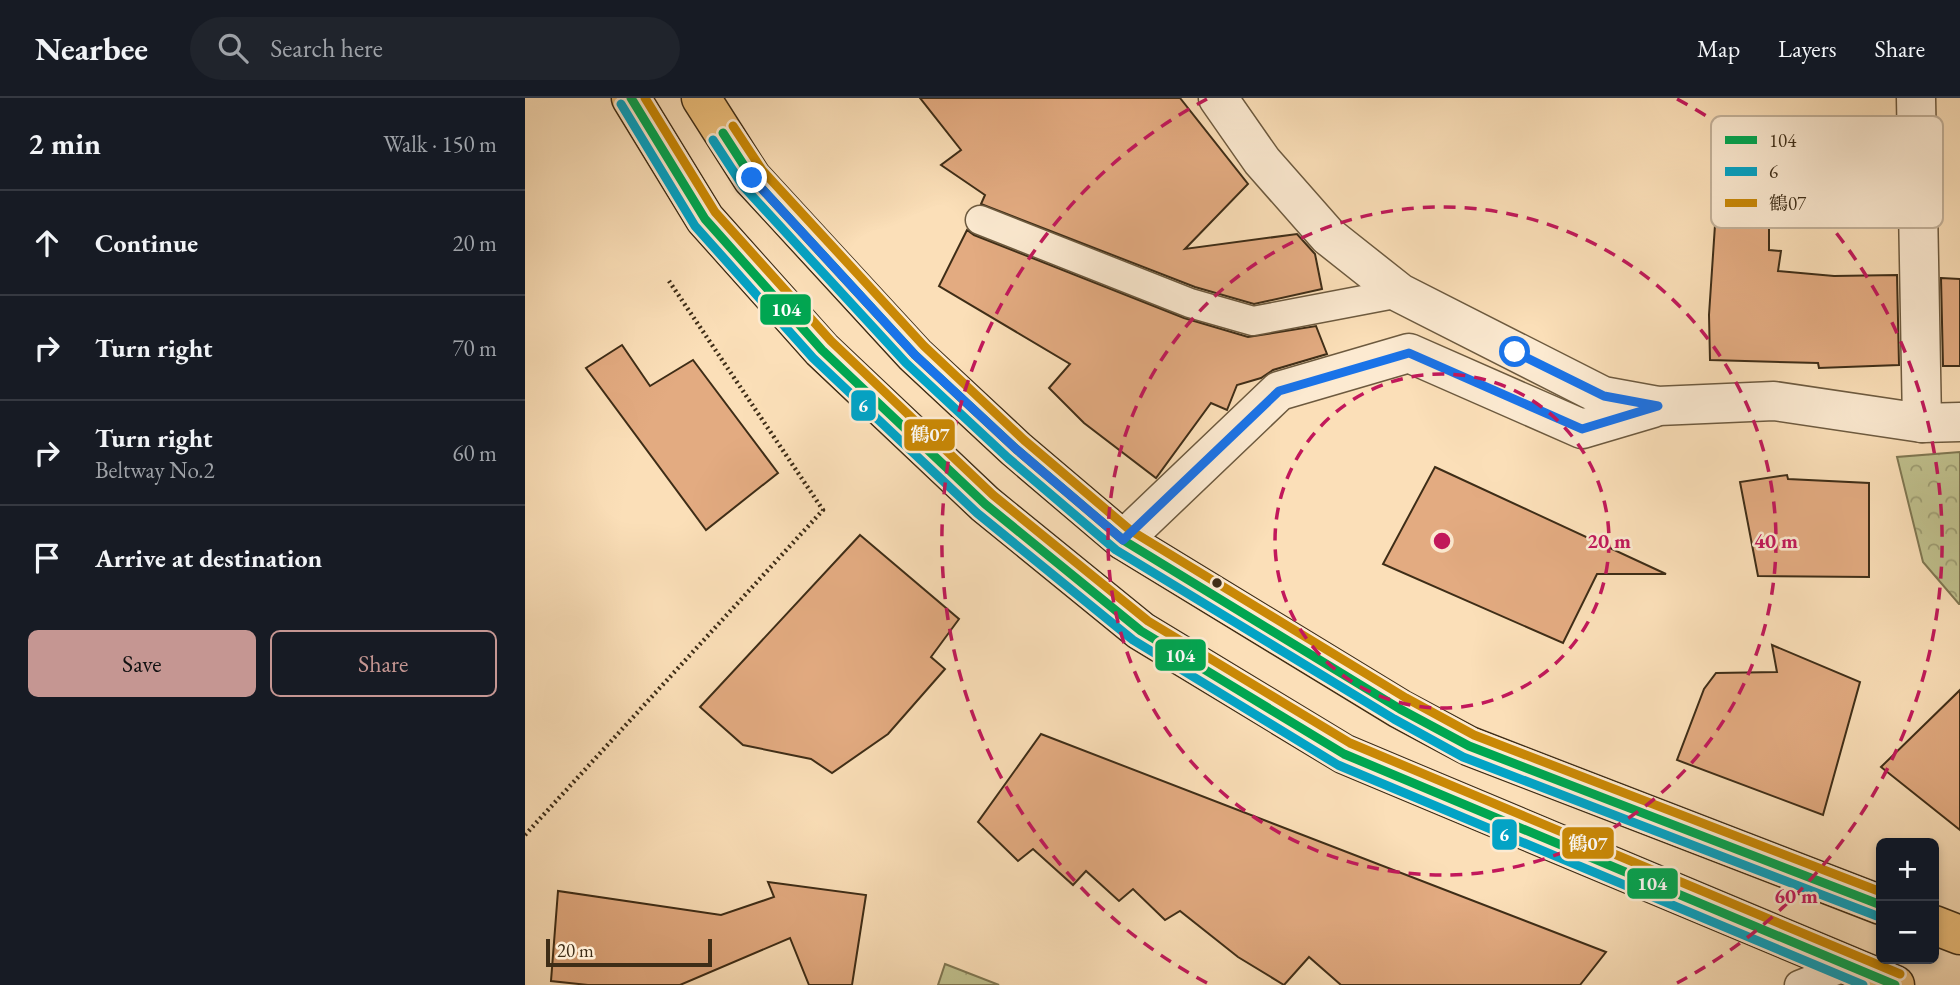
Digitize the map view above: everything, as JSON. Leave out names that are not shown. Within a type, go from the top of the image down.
[{"type":"main road","points":[[631,98],[705,219],[823,350],[985,504],[1141,631],[1345,754],[1895,985]]},
{"type":"main road","points":[[701,98],[752,178],[915,355],[1016,449],[1123,540],[1400,709],[1469,746],[1876,903]]},
{"type":"main road","points":[[1939,927],[1960,935]]},
{"type":"street","points":[[1218,98],[1262,161],[1328,236],[1400,292],[1604,396],[1658,406],[1774,401],[1922,423],[1960,422]]},
{"type":"street","points":[[1916,98],[1916,116]]},
{"type":"street","points":[[1918,228],[1922,423]]},
{"type":"street","points":[[1123,540],[1279,391],[1409,353],[1582,429],[1658,406]]},
{"type":"lane","points":[[980,220],[1190,303],[1253,321],[1400,292]]},
{"type":"lane","points":[[1799,985],[1847,966]]},
{"type":"path","points":[[525,835],[823,510],[669,281]]},
{"type":"green space","points":[[1960,452],[1959,604],[1923,562],[1897,457]]},
{"type":"green space","points":[[945,964],[999,985],[938,985]]},
{"type":"building","points":[[920,98],[1180,98],[1248,184],[1185,249],[1297,234],[1315,254],[1322,289],[1254,304],[1195,287],[981,204],[985,195],[941,165],[961,150]]},
{"type":"building","points":[[1715,228],[1769,228],[1769,250],[1781,251],[1778,271],[1834,276],[1897,275],[1899,365],[1819,368],[1818,363],[1710,360],[1709,315]]},
{"type":"building","points":[[967,230],[1184,318],[1248,337],[1316,326],[1327,354],[1273,370],[1261,378],[1237,385],[1227,410],[1211,403],[1156,478],[1084,423],[1049,388],[1070,364],[939,286]]},
{"type":"building","points":[[1941,278],[1960,279],[1960,366],[1943,366]]},
{"type":"building","points":[[622,345],[650,386],[693,360],[778,473],[706,530],[586,368]]},
{"type":"building","points":[[1435,467],[1666,574],[1597,574],[1563,643],[1383,564]]},
{"type":"building","points":[[1787,475],[1788,479],[1869,483],[1869,577],[1758,576],[1740,482]]},
{"type":"building","points":[[860,535],[959,619],[931,657],[945,669],[888,734],[832,773],[811,759],[743,745],[700,707]]},
{"type":"building","points":[[1772,645],[1860,682],[1823,815],[1677,760],[1704,689],[1716,673],[1777,672]]},
{"type":"building","points":[[1960,690],[1960,830],[1881,767]]},
{"type":"building","points":[[1041,734],[1606,952],[1580,985],[1341,985],[1309,957],[1284,985],[1238,957],[1180,911],[1165,920],[1133,889],[1119,901],[1086,871],[1073,885],[1033,849],[1018,861],[978,822]]},
{"type":"building","points":[[768,882],[866,895],[852,985],[809,985],[790,938],[680,985],[588,985],[551,981],[558,891],[721,915],[774,897]]},
{"type":"transit line","name":"104","points":[[631,98],[705,219],[822,350],[985,504],[1141,631],[1344,754],[1895,985]]},
{"type":"transit line","name":"鶴07","points":[[645,98],[715,212],[831,341],[993,495],[1148,621],[1350,743],[1900,974]]},
{"type":"transit line","name":"6","points":[[621,104],[695,226],[813,358],[977,513],[1133,640],[1338,765],[1863,985]]},
{"type":"transit line","name":"鶴07","points":[[733,126],[762,170],[924,346],[1024,440],[1130,530],[1406,698],[1474,735],[1876,890]]},
{"type":"transit line","name":"104","points":[[723,133],[752,178],[915,355],[1016,449],[1123,540],[1400,709],[1469,746],[1876,903]]},
{"type":"transit line","name":"6","points":[[713,140],[743,186],[906,363],[1008,458],[1116,550],[1394,719],[1463,757],[1876,916]]},
{"type":"route","points":[[752,178],[915,355],[1016,449],[1123,540],[1279,391],[1409,353],[1582,429],[1658,406],[1604,396],[1515,352]]}]
